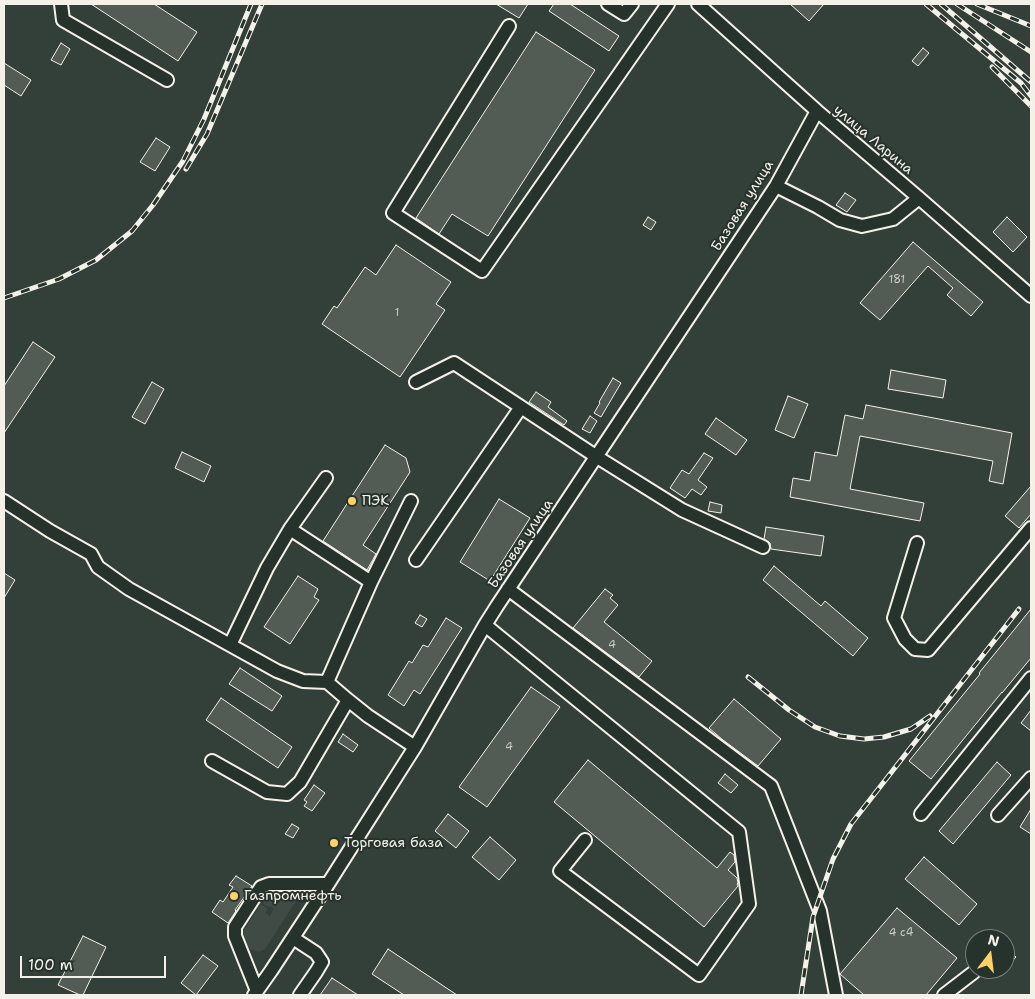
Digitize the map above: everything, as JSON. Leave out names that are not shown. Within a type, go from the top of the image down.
[{"type":"street","points":[[60,4],[63,20],[167,80]]},
{"type":"street","points":[[608,4],[624,14],[632,4]]},
{"type":"street","points":[[509,26],[392,212],[482,271],[668,4]]},
{"type":"street","name":"улица Ларина","points":[[698,4],[817,111],[1031,296]]},
{"type":"street","name":"Базовая улица","points":[[255,993],[293,938],[415,747],[485,625],[508,589],[776,186],[817,111]]},
{"type":"street","points":[[776,186],[840,220],[862,226],[894,219],[919,198]]},
{"type":"street","points":[[416,382],[454,363],[597,457],[682,510],[763,547]]},
{"type":"street","points":[[416,560],[521,407]]},
{"type":"street","points":[[230,645],[267,568],[290,529],[326,478]]},
{"type":"street","points":[[4,501],[50,531],[91,554],[98,567],[129,589],[277,671],[303,681],[327,682],[368,716],[415,747]]},
{"type":"street","points":[[327,682],[371,582],[411,501]]},
{"type":"street","points":[[917,543],[894,618],[905,639],[915,649],[928,650],[1031,528]]},
{"type":"street","points":[[290,529],[371,582]]},
{"type":"street","points":[[508,589],[772,786],[820,910],[836,995]]},
{"type":"street","points":[[485,625],[739,832],[750,904],[699,975],[560,871],[585,840]]},
{"type":"street","points":[[921,814],[1031,678]]},
{"type":"street","points":[[212,761],[267,792],[287,794],[300,782],[348,700]]},
{"type":"street","points":[[998,816],[1031,778]]},
{"type":"street","points":[[255,993],[235,936],[235,927],[261,887],[269,884],[328,884]]},
{"type":"street","points":[[293,938],[316,953],[322,962],[300,995]]},
{"type":"street","points":[[944,995],[965,979]]},
{"type":"shaded area","points":[[4,4],[1031,4],[1031,995],[4,995]]},
{"type":"shaded area","points":[[297,888],[301,890],[300,895],[265,949],[259,952],[250,949],[245,944],[243,938],[244,930],[261,904],[268,909],[265,913],[270,916],[274,909],[262,903],[267,896],[277,890]]},
{"type":"building","points":[[91,4],[154,4],[197,32],[178,61]]},
{"type":"building","points":[[496,4],[528,4],[519,18]]},
{"type":"building","points":[[554,4],[570,4],[619,36],[609,51],[549,11]]},
{"type":"building","points":[[790,4],[824,4],[809,21]]},
{"type":"building","points":[[536,32],[595,70],[488,236],[452,214],[439,234],[416,218]]},
{"type":"building","points":[[61,43],[70,49],[61,65],[51,60]]},
{"type":"building","points":[[923,48],[929,53],[918,66],[912,61]]},
{"type":"building","points":[[4,63],[31,80],[21,96],[4,85]]},
{"type":"building","points":[[156,138],[170,147],[155,171],[140,162]]},
{"type":"building","points":[[845,193],[856,200],[847,212],[836,205]]},
{"type":"building","points":[[648,217],[656,222],[651,230],[643,225]]},
{"type":"building","points":[[1007,217],[1027,237],[1013,252],[993,232]]},
{"type":"building","points":[[913,242],[983,302],[971,316],[947,295],[953,288],[928,266],[880,320],[860,303]]},
{"type":"building","points":[[396,245],[451,282],[436,304],[445,310],[400,377],[322,324],[334,306],[337,308],[365,267],[376,275]]},
{"type":"building","points":[[33,342],[55,357],[4,433],[4,386]]},
{"type":"building","points":[[891,370],[946,380],[943,398],[888,389]]},
{"type":"building","points":[[613,378],[621,383],[601,417],[594,413]]},
{"type":"building","points":[[152,382],[164,389],[145,424],[132,417]]},
{"type":"building","points":[[536,392],[551,402],[548,407],[567,421],[564,425],[529,402]]},
{"type":"building","points":[[788,396],[808,404],[794,438],[775,430]]},
{"type":"building","points":[[866,405],[1012,433],[1003,484],[989,481],[993,461],[860,436],[850,489],[924,503],[920,521],[790,497],[793,478],[810,481],[815,452],[837,456],[845,415],[863,419]]},
{"type":"building","points":[[590,416],[597,421],[590,433],[582,429]]},
{"type":"building","points":[[716,418],[747,440],[736,455],[705,434]]},
{"type":"building","points":[[385,445],[406,458],[410,472],[363,545],[376,554],[367,570],[323,541]]},
{"type":"building","points":[[182,452],[211,466],[204,482],[175,468]]},
{"type":"building","points":[[704,453],[713,458],[698,480],[707,487],[701,495],[692,489],[685,498],[670,488],[682,470],[689,474]]},
{"type":"building","points":[[1031,486],[1031,514],[1019,528],[1005,516]]},
{"type":"building","points":[[499,499],[530,518],[490,581],[460,562]]},
{"type":"building","points":[[710,502],[722,505],[721,513],[708,511]]},
{"type":"building","points":[[766,527],[824,536],[821,556],[771,549],[770,543],[764,539]]},
{"type":"building","points":[[774,566],[821,606],[825,601],[868,638],[853,656],[763,580]]},
{"type":"building","points":[[4,573],[15,580],[4,598]]},
{"type":"building","points":[[298,576],[318,589],[314,597],[319,600],[290,644],[264,627]]},
{"type":"building","points":[[605,589],[613,595],[610,598],[618,605],[604,622],[652,661],[639,677],[573,628]]},
{"type":"building","points":[[1031,609],[1031,658],[931,779],[909,761]]},
{"type":"building","points":[[420,615],[427,619],[422,627],[415,623]]},
{"type":"building","points":[[446,618],[462,628],[420,694],[414,690],[404,706],[388,695],[409,661],[412,663],[423,645],[428,647]]},
{"type":"building","points":[[240,668],[282,696],[272,711],[229,684]]},
{"type":"building","points":[[531,687],[560,707],[487,807],[459,787]]},
{"type":"building","points":[[221,698],[292,747],[278,768],[206,720]]},
{"type":"building","points":[[734,699],[781,739],[758,766],[709,728]]},
{"type":"building","points":[[1031,710],[1031,731],[1021,723]]},
{"type":"building","points":[[343,734],[358,745],[353,752],[338,742]]},
{"type":"building","points":[[588,760],[717,868],[730,852],[734,855],[735,862],[728,870],[737,878],[738,886],[704,927],[554,802]]},
{"type":"building","points":[[997,762],[1011,775],[953,844],[939,831]]},
{"type":"building","points":[[725,774],[738,785],[731,793],[718,783]]},
{"type":"building","points":[[314,785],[325,793],[312,811],[304,806],[307,802],[304,800]]},
{"type":"building","points":[[1031,809],[1031,834],[1020,827]]},
{"type":"building","points":[[448,814],[469,831],[456,848],[435,831]]},
{"type":"building","points":[[292,824],[299,828],[293,838],[285,834]]},
{"type":"building","points":[[490,837],[516,860],[499,880],[472,857]]},
{"type":"building","points":[[924,857],[977,904],[959,925],[905,879]]},
{"type":"building","points":[[236,876],[252,886],[228,923],[212,912],[220,900],[223,902],[233,887],[229,885]]},
{"type":"building","points":[[897,908],[957,958],[926,995],[864,995],[840,974]]},
{"type":"building","points":[[83,936],[106,947],[83,995],[80,995],[58,985]]},
{"type":"building","points":[[388,949],[457,995],[404,995],[372,974]]},
{"type":"building","points":[[203,955],[218,966],[196,995],[181,983]]},
{"type":"building","points":[[332,978],[358,995],[320,995]]},
{"type":"railway","points":[[4,298],[59,279],[96,260],[132,231],[153,205],[183,161],[204,119],[251,4]]},
{"type":"railway","points":[[186,169],[207,134],[262,4]]},
{"type":"railway","points":[[926,4],[1021,83],[1031,96]]},
{"type":"railway","points":[[941,4],[1031,82]]},
{"type":"railway","points":[[957,4],[1031,52]]},
{"type":"railway","points":[[977,4],[1031,26]]},
{"type":"railway","points":[[992,67],[1031,106]]},
{"type":"railway","points":[[801,995],[813,917],[833,859],[851,824],[1019,609]]},
{"type":"railway","points":[[748,677],[789,710],[815,727],[840,736],[864,739],[884,737],[911,729],[930,716]]},
{"type":"place","name":"ПЭК","points":[[352,501]]},
{"type":"place","name":"Торговая база","points":[[334,843]]},
{"type":"place","name":"Газпромнефть","points":[[234,896]]}]
